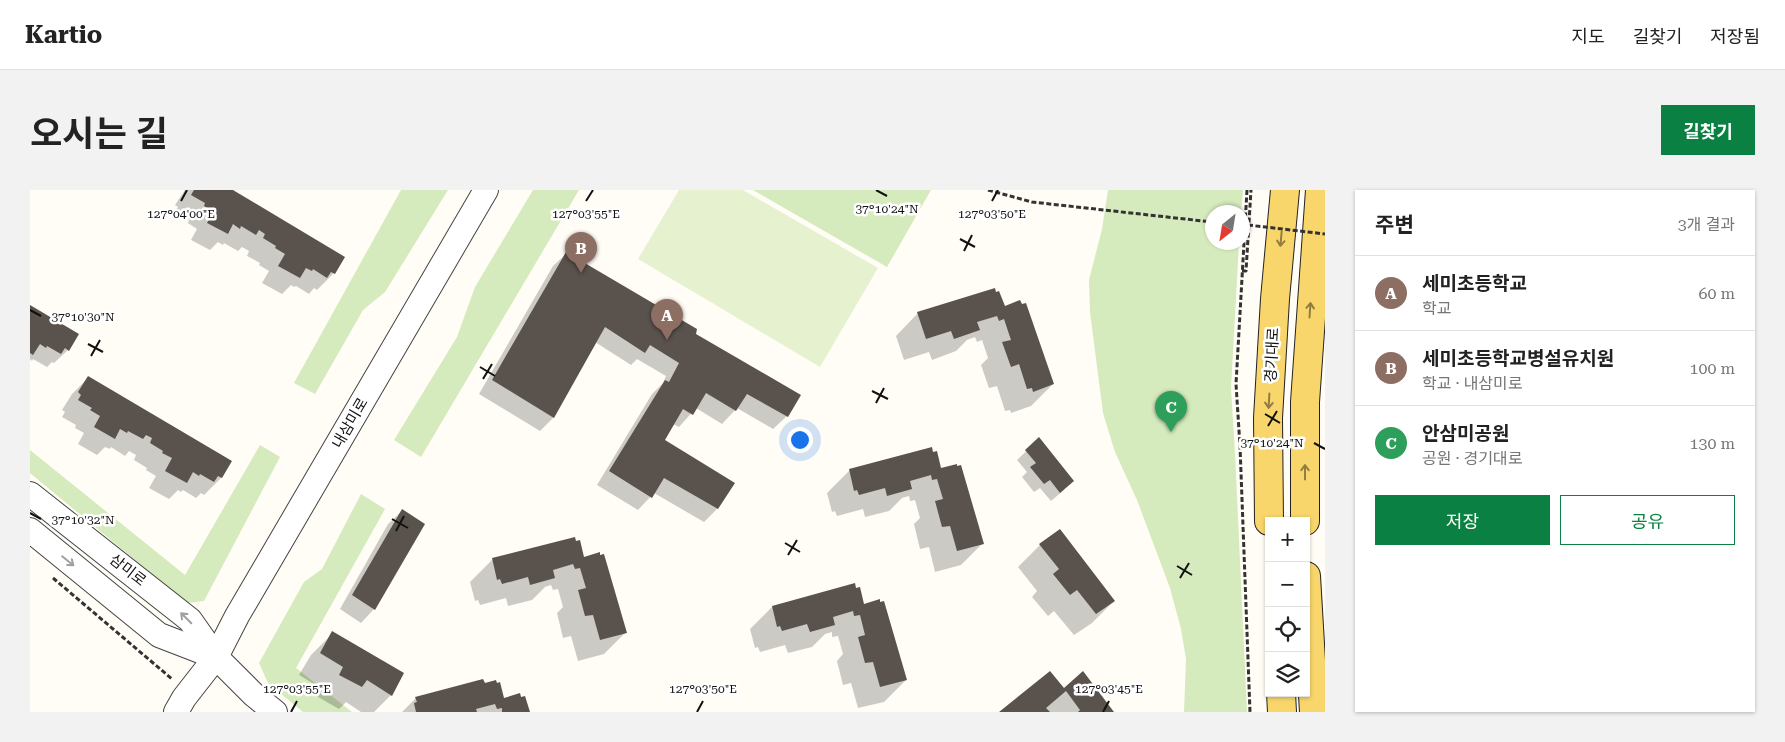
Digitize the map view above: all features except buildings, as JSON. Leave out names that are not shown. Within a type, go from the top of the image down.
[{"type":"main road","name":"경기대로","points":[[1269,517],[1268,418],[1285,190]]},
{"type":"main road","points":[[1305,517],[1305,402],[1310,305],[1320,190]]},
{"type":"main road","points":[[1308,607],[1314,712]]},
{"type":"main road","points":[[1281,697],[1282,712]]},
{"type":"street","name":"내삼미로","points":[[180,705],[216,657],[242,607],[486,190]]},
{"type":"street","name":"삼미로","points":[[30,494],[190,620],[216,657],[275,712]]},
{"type":"street","name":"삼미로","points":[[30,530],[159,635],[216,657]]},
{"type":"path","points":[[988,190],[1032,202],[1205,221]]},
{"type":"path","points":[[1247,205],[1249,190]]},
{"type":"path","points":[[1250,226],[1325,234]]},
{"type":"path","points":[[1244,250],[1236,384],[1250,712]]},
{"type":"path","points":[[52,578],[170,676],[180,705]]},
{"type":"green space","points":[[401,190],[448,190],[385,292],[363,310],[315,394],[294,383]]},
{"type":"green space","points":[[533,190],[579,190],[421,457],[394,440],[457,337],[475,287]]},
{"type":"green space","points":[[679,190],[743,190],[878,268],[820,367],[638,259]]},
{"type":"green space","points":[[753,190],[931,190],[887,267]]},
{"type":"green space","points":[[1108,190],[1243,190],[1242,205],[1205,205],[1205,250],[1239,250],[1231,388],[1247,712],[1184,712],[1186,659],[1181,629],[1170,588],[1137,500],[1115,452],[1103,413],[1090,312],[1089,280],[1102,229]]},
{"type":"green space","points":[[260,445],[280,457],[204,601],[187,603],[30,473],[30,450],[185,575]]},
{"type":"green space","points":[[361,494],[385,509],[296,668],[352,712],[303,712],[268,683],[259,663],[304,582],[322,569]]},
{"type":"place","name":"세미초등학교병설유치원","points":[[581,273]]},
{"type":"place","name":"세미초등학교","points":[[667,340]]},
{"type":"place","name":"안삼미공원","points":[[1171,432]]}]
